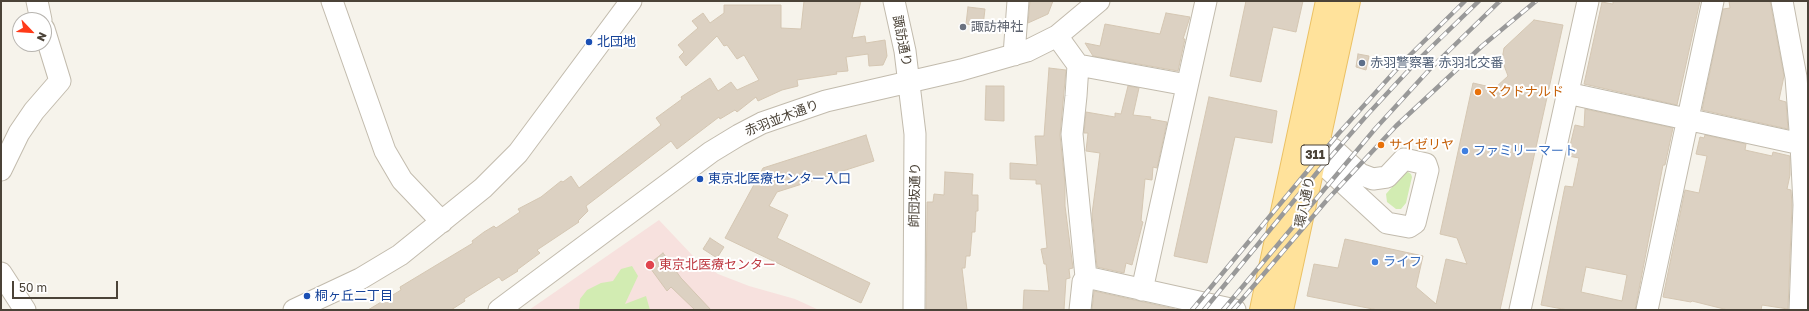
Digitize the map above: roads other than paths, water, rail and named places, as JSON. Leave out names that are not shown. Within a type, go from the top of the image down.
[{"type":"main road","name":"環八通り","points":[[1282,310],[1310,147],[1327,1]]},
{"type":"main road","name":"環八通り","points":[[1261,310],[1310,147],[1349,1]]},
{"type":"street","points":[[36,1],[39,12]]},
{"type":"street","points":[[332,1],[385,151],[402,180],[442,222]]},
{"type":"street","points":[[294,310],[360,279],[400,255],[483,188],[518,153],[631,1]]},
{"type":"street","name":"諏訪通り","points":[[894,1],[905,51],[909,81]]},
{"type":"street","points":[[1014,55],[1018,1]]},
{"type":"street","name":"赤羽並木通り","points":[[499,310],[711,152],[762,123],[818,104],[909,81],[961,70],[1014,55],[1043,44],[1057,36],[1099,1]]},
{"type":"street","points":[[1142,290],[1206,1]]},
{"type":"street","points":[[1520,310],[1588,1]]},
{"type":"street","points":[[1647,310],[1713,1]]},
{"type":"street","points":[[1782,1],[1796,77],[1801,144],[1804,205],[1800,310]]},
{"type":"street","points":[[1057,36],[1078,65],[1072,134],[1086,277],[1080,310]]},
{"type":"street","points":[[1,170],[20,133],[34,112],[60,81],[51,52]]},
{"type":"street","points":[[1078,65],[1187,85]]},
{"type":"street","name":"師団坂通り","points":[[909,81],[915,134],[914,310]]},
{"type":"street","points":[[1567,93],[1801,144]]},
{"type":"street","points":[[1310,147],[1333,149],[1360,174],[1367,178],[1377,179],[1387,176],[1404,160],[1423,163],[1428,167],[1417,219],[1413,226],[1405,227],[1387,223],[1376,214],[1310,147]]},
{"type":"street","points":[[1376,214],[1372,202],[1372,194],[1377,179]]},
{"type":"street","points":[[1,273],[25,310]]},
{"type":"street","points":[[1086,277],[1142,290],[1178,304],[1236,310]]},
{"type":"railway","points":[[1192,310],[1339,133],[1405,60],[1465,1]]},
{"type":"railway","points":[[1204,310],[1320,169],[1368,114],[1419,59],[1479,1]]},
{"type":"railway","points":[[1223,310],[1375,129],[1429,70],[1500,1]]},
{"type":"railway","points":[[1233,310],[1327,200],[1396,126],[1482,46],[1536,1]]},
{"type":"place","name":"諏訪神社","points":[[963,27]]},
{"type":"place","name":"北団地","points":[[589,42]]},
{"type":"place","name":"赤羽警察署 赤羽北交番","points":[[1362,63]]},
{"type":"place","name":"マクドナルド","points":[[1478,92]]},
{"type":"place","name":"サイゼリヤ","points":[[1381,145]]},
{"type":"place","name":"ファミリーマート","points":[[1465,151]]},
{"type":"place","name":"東京北医療センター入口","points":[[700,179]]},
{"type":"place","name":"ライフ","points":[[1375,262]]},
{"type":"place","name":"東京北医療センター","points":[[650,265]]},
{"type":"place","name":"桐ヶ丘二丁目","points":[[307,296]]}]
